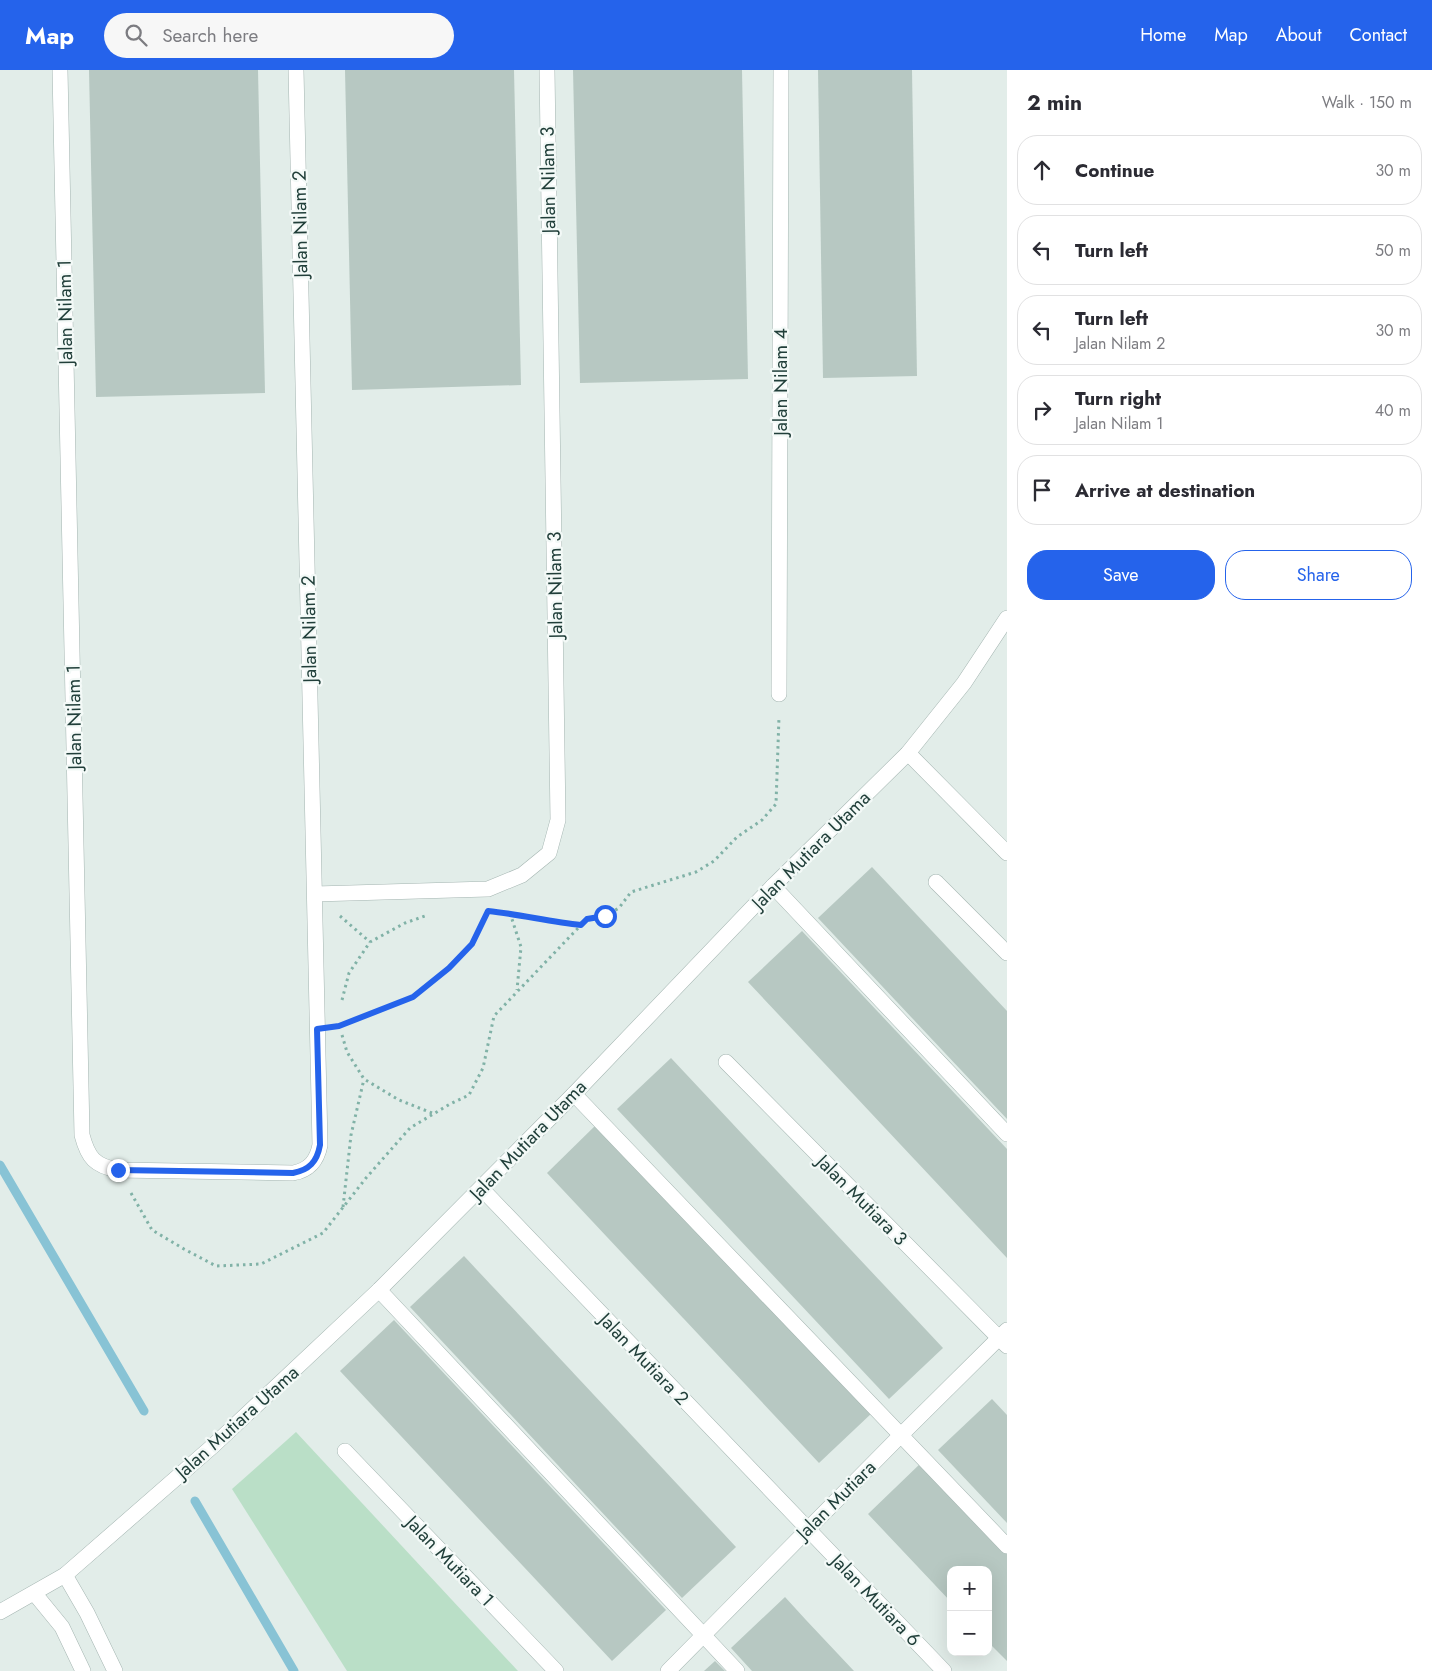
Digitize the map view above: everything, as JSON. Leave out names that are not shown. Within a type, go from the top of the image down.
[{"type":"street","name":"Jalan Nilam 1","points":[[60,70],[82,1135],[86,1149],[93,1160],[105,1168],[118,1170],[293,1173]]},
{"type":"street","name":"Jalan Nilam 2","points":[[293,1173],[303,1171],[312,1165],[318,1156],[320,1145],[296,70]]},
{"type":"street","name":"Jalan Nilam 3","points":[[315,894],[488,888],[522,875],[549,853],[558,820],[546,70]]},
{"type":"street","name":"Jalan Nilam 4","points":[[779,694],[781,70]]},
{"type":"street","name":"Jalan Mutiara Utama","points":[[0,1612],[65,1575],[214,1445],[379,1290],[574,1094],[773,886],[908,753],[964,683],[1007,618]]},
{"type":"street","points":[[908,753],[1007,853]]},
{"type":"street","points":[[936,882],[1007,953]]},
{"type":"street","points":[[773,886],[1007,1134]]},
{"type":"street","name":"Jalan Mutiara 3","points":[[726,1062],[1004,1338]]},
{"type":"street","points":[[574,1094],[1007,1546]]},
{"type":"street","name":"Jalan Mutiara 2","points":[[481,1188],[807,1529]]},
{"type":"street","points":[[379,1290],[737,1671]]},
{"type":"street","name":"Jalan Mutiara","points":[[668,1671],[901,1435],[1004,1338]]},
{"type":"street","name":"Jalan Mutiara 1","points":[[345,1451],[556,1671]]},
{"type":"street","name":"Jalan Mutiara 6","points":[[807,1529],[944,1671]]},
{"type":"street","points":[[65,1575],[87,1613],[115,1671]]},
{"type":"street","points":[[34,1594],[62,1627],[83,1671]]},
{"type":"path","points":[[118,1170],[152,1230],[216,1266],[261,1264],[323,1233],[366,1178],[410,1128],[450,1104],[469,1096],[483,1068],[494,1016],[587,919],[605,916],[618,908],[631,892],[696,872],[714,861],[737,837],[767,815],[776,804],[779,694]]},
{"type":"path","points":[[317,1029],[339,1026],[413,997],[449,968],[472,944],[488,911],[488,888]]},
{"type":"path","points":[[478,911],[510,913],[557,923],[581,925]]},
{"type":"path","points":[[510,913],[521,947],[517,990]]},
{"type":"path","points":[[341,1004],[349,973],[370,942],[405,923],[428,914]]},
{"type":"path","points":[[339,1026],[340,1018]]},
{"type":"path","points":[[342,1034],[348,1052],[364,1079],[399,1100],[433,1114]]},
{"type":"path","points":[[343,1208],[351,1135],[364,1079]]},
{"type":"green space","points":[[296,1432],[518,1671],[347,1671],[232,1489]]},
{"type":"building","points":[[89,70],[258,70],[265,393],[96,397]]},
{"type":"building","points":[[345,70],[514,70],[521,385],[352,390]]},
{"type":"building","points":[[573,70],[742,70],[748,379],[580,383]]},
{"type":"building","points":[[818,70],[912,70],[917,376],[823,378]]},
{"type":"building","points":[[872,867],[1007,1011],[1007,1119],[818,918]]},
{"type":"building","points":[[802,931],[1007,1149],[1007,1258],[748,982]]},
{"type":"building","points":[[671,1058],[943,1348],[889,1399],[617,1109]]},
{"type":"building","points":[[600,1121],[873,1412],[819,1463],[547,1173]]},
{"type":"building","points":[[464,1256],[736,1547],[682,1598],[410,1307]]},
{"type":"building","points":[[394,1320],[666,1610],[612,1661],[340,1371]]},
{"type":"building","points":[[992,1399],[1007,1415],[1007,1523],[938,1450]]},
{"type":"building","points":[[922,1462],[1007,1553],[1007,1661],[992,1646],[992,1566],[947,1566],[947,1598],[868,1514]]},
{"type":"building","points":[[785,1597],[854,1671],[752,1671],[731,1648]]},
{"type":"building","points":[[715,1661],[725,1671],[704,1671]]},
{"type":"waterway","points":[[0,1165],[144,1411]]},
{"type":"waterway","points":[[195,1501],[294,1671]]},
{"type":"route","points":[[118,1170],[293,1173],[303,1171],[312,1165],[318,1156],[320,1145],[317,1029],[339,1026],[413,997],[449,968],[472,944],[488,911],[510,913],[557,923],[581,925],[587,919],[605,916]]}]
